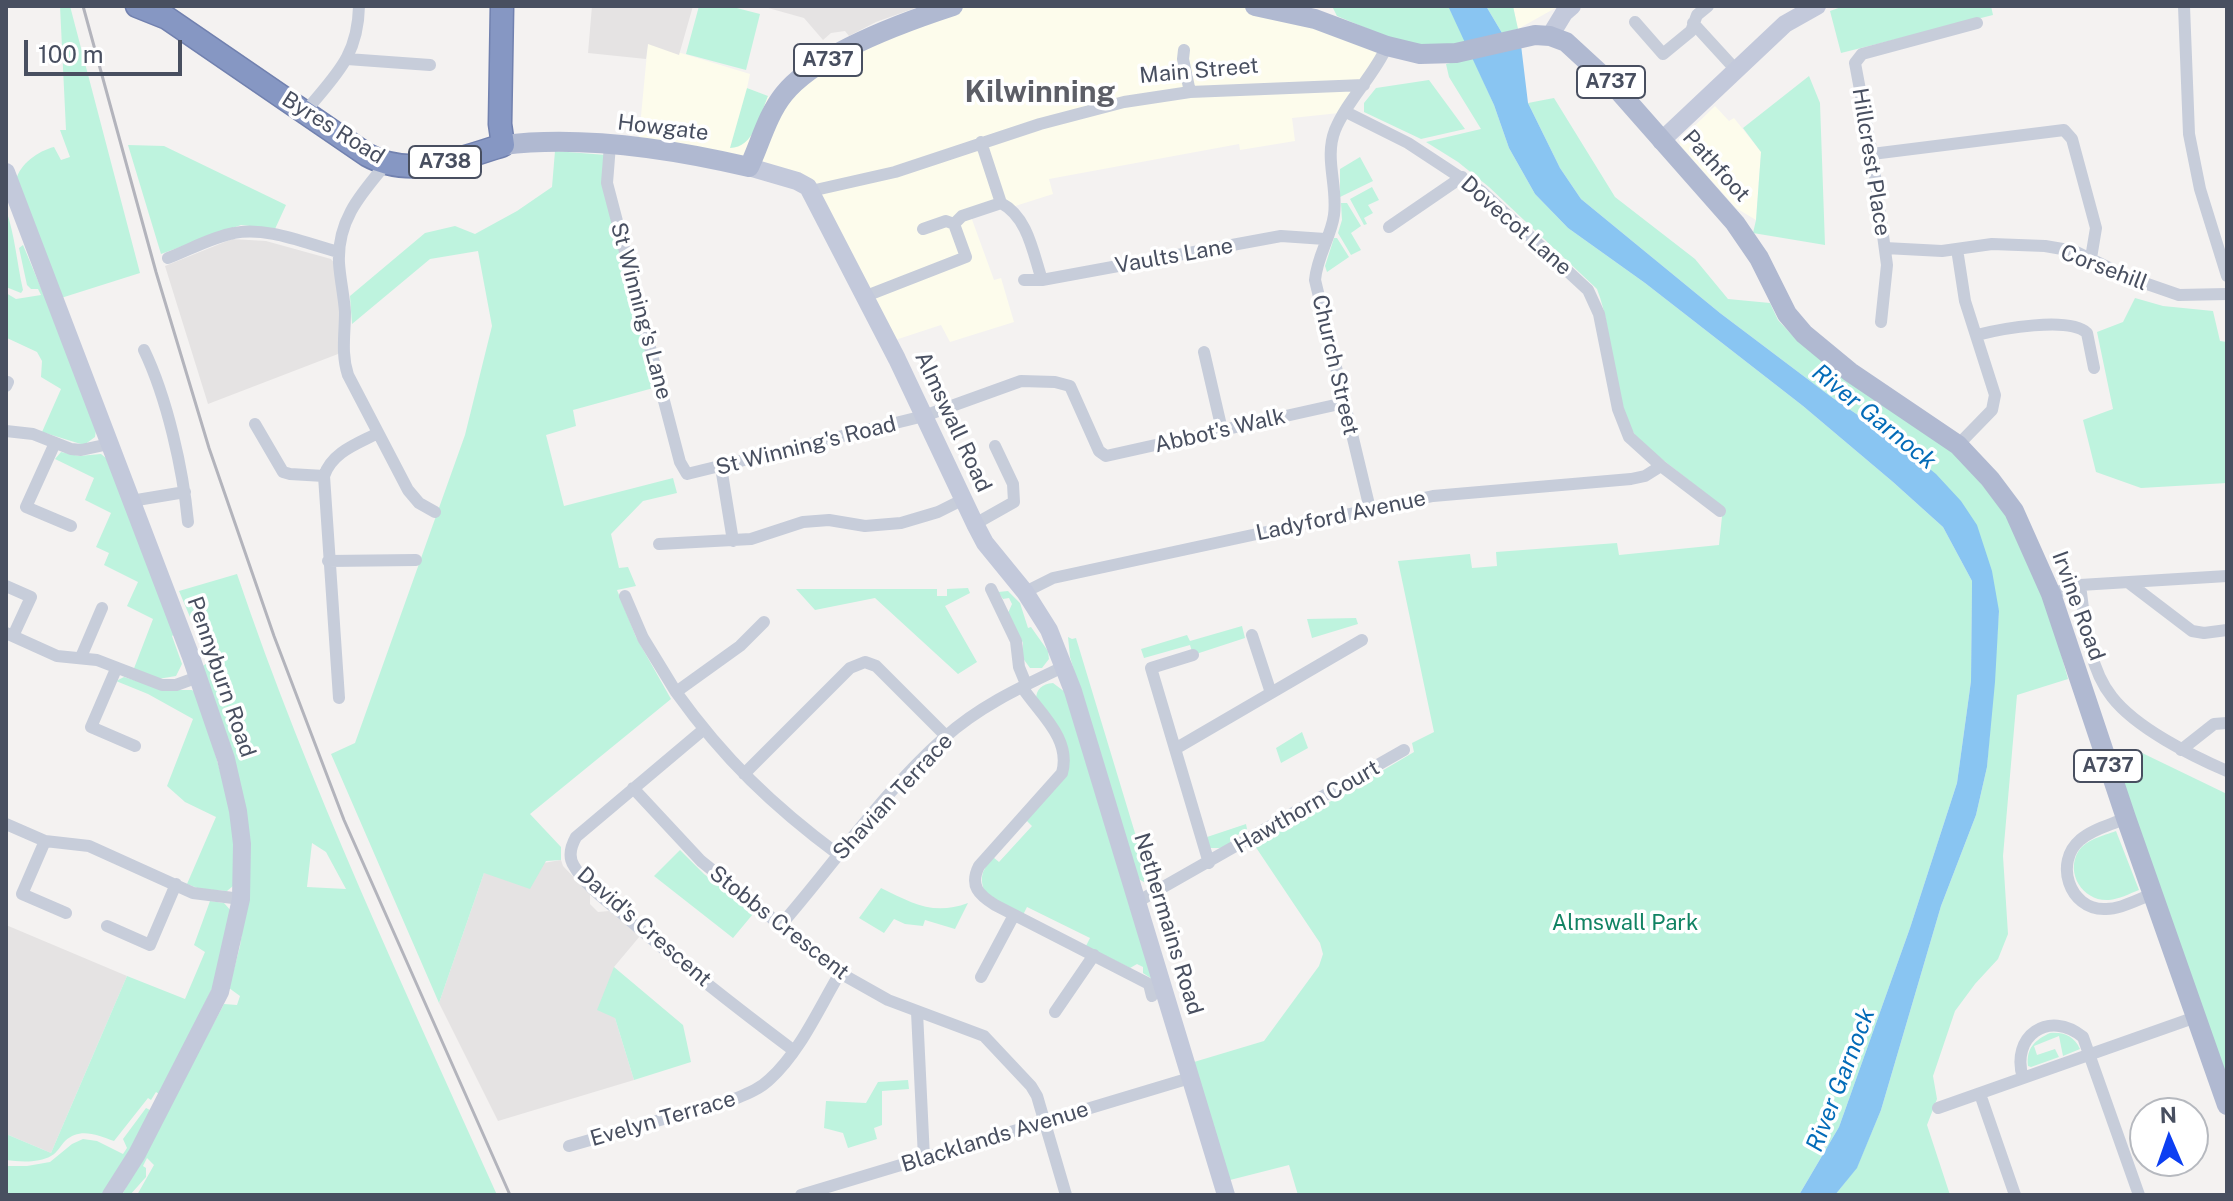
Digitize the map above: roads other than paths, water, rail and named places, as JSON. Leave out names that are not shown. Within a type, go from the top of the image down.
[{"type":"highway","name":"Byres Road","points":[[137,6],[167,18],[367,155],[386,164],[412,167],[448,162],[503,145]]},
{"type":"highway","points":[[502,6],[500,124],[503,145]]},
{"type":"main road","name":"A737","points":[[749,167],[779,101],[804,75],[880,33],[953,6]]},
{"type":"main road","points":[[1255,6],[1318,12],[1387,46],[1420,54],[1456,53],[1522,36],[1550,36],[1572,6]]},
{"type":"main road","points":[[1661,141],[1785,24],[1817,6]]},
{"type":"main road","name":"A737","points":[[1550,36],[1574,47],[1601,72],[1661,141]]},
{"type":"main road","name":"Pathfoot","points":[[1661,141],[1735,223]]},
{"type":"main road","name":"Howgate","points":[[503,145],[538,142],[610,145],[690,153],[797,181],[811,191]]},
{"type":"main road","name":"Pennyburn Road","points":[[6,172],[198,677],[226,759],[242,844],[241,899],[220,992],[137,1154],[111,1195]]},
{"type":"main road","name":"Almswall Road","points":[[811,191],[866,296],[962,500],[985,543],[1025,592],[1055,642],[1065,666]]},
{"type":"main road","name":"Irvine Road","points":[[1735,223],[1759,258],[1787,314],[1804,334],[1850,372],[1958,445],[2007,499],[2051,594],[2227,1105]]},
{"type":"main road","name":"Nethermains Road","points":[[1065,666],[1226,1195]]},
{"type":"street","points":[[305,112],[347,59],[357,38],[359,6]]},
{"type":"street","points":[[1635,22],[1663,54],[1691,31],[1697,15],[1708,6]]},
{"type":"street","points":[[2184,6],[2189,134],[2200,189],[2227,276]]},
{"type":"street","points":[[1693,23],[1736,70]]},
{"type":"street","name":"Hillcrest Place","points":[[1881,322],[1887,265],[1872,154],[1855,69],[1858,57],[1977,23]]},
{"type":"street","name":"Church Street","points":[[1370,509],[1316,286],[1317,265],[1334,215],[1330,149],[1336,128],[1387,46]]},
{"type":"street","points":[[1184,50],[1190,92]]},
{"type":"street","points":[[347,59],[430,65]]},
{"type":"street","name":"Main Street","points":[[811,191],[895,172],[1081,112],[1190,92],[1364,85]]},
{"type":"street","points":[[1333,88],[1342,96],[1346,112]]},
{"type":"street","name":"Dovecot Lane","points":[[1346,112],[1408,143],[1462,177],[1497,204],[1588,290],[1595,301],[1624,427],[1629,437],[1661,466]]},
{"type":"street","points":[[1872,154],[2064,130],[2072,139],[2096,228],[2091,258]]},
{"type":"street","points":[[981,142],[1001,203],[1009,208],[1024,228],[1042,280]]},
{"type":"street","name":"St Winning's Lane","points":[[610,145],[607,183],[680,462],[687,474]]},
{"type":"street","points":[[386,164],[355,200],[344,227],[339,252],[345,311],[345,366],[414,497],[435,512]]},
{"type":"street","points":[[1389,227],[1462,177]]},
{"type":"street","points":[[954,224],[962,216],[1001,203]]},
{"type":"street","points":[[866,296],[963,260],[966,252],[954,224],[946,221],[923,229]]},
{"type":"street","points":[[168,258],[231,233],[248,231],[339,252]]},
{"type":"street","name":"Vaults Lane","points":[[1024,280],[1042,280],[1281,236],[1325,239]]},
{"type":"street","name":"Corsehill","points":[[1885,248],[1957,249],[2023,244],[2063,249],[2179,295],[2227,294]]},
{"type":"street","points":[[1957,249],[1965,301],[1994,387],[1994,404],[1988,416],[1958,445]]},
{"type":"street","points":[[1977,335],[2002,329],[2075,326],[2087,333],[2094,368]]},
{"type":"street","points":[[144,350],[157,376],[185,492],[188,522]]},
{"type":"street","points":[[1204,352],[1222,430]]},
{"type":"street","name":"St Winning's Road","points":[[687,474],[924,416],[1028,379],[1064,383],[1073,390],[1099,451]]},
{"type":"street","name":"Abbot's Walk","points":[[1099,451],[1102,455],[1110,456],[1344,403]]},
{"type":"street","points":[[255,424],[283,472],[324,476]]},
{"type":"street","points":[[6,431],[33,434],[81,450],[109,444]]},
{"type":"street","points":[[339,698],[324,476],[327,467],[340,453],[378,433]]},
{"type":"street","points":[[55,443],[26,507],[71,526]]},
{"type":"street","points":[[975,524],[1014,502],[1013,484],[995,446]]},
{"type":"street","points":[[1661,466],[1720,511]]},
{"type":"street","name":"Ladyford Avenue","points":[[1025,592],[1053,578],[1433,496],[1638,478],[1661,466]]},
{"type":"street","points":[[721,467],[733,541]]},
{"type":"street","points":[[131,501],[185,492]]},
{"type":"street","points":[[659,544],[751,539],[803,522],[829,520],[865,526],[901,523],[938,512],[962,500]]},
{"type":"street","points":[[328,561],[416,560]]},
{"type":"street","points":[[2051,594],[2080,585],[2227,576]]},
{"type":"street","points":[[2129,583],[2192,631],[2227,630]]},
{"type":"street","points":[[2080,585],[2091,651],[2112,697],[2181,750],[2227,771]]},
{"type":"street","points":[[6,586],[31,597],[9,635],[57,656],[81,657],[168,686],[198,677]]},
{"type":"street","points":[[991,589],[1016,641],[1024,686],[1050,722],[1065,762],[1062,773],[976,871],[974,882],[981,897],[1149,984],[1152,996]]},
{"type":"street","points":[[625,596],[643,638],[703,730],[766,798],[839,855]]},
{"type":"street","points":[[81,657],[102,608]]},
{"type":"street","points":[[676,692],[740,646],[764,622]]},
{"type":"street","points":[[1252,635],[1271,693]]},
{"type":"street","points":[[1175,749],[1362,640]]},
{"type":"street","name":"Hawthorn Court","points":[[1193,655],[1151,668],[1209,863]]},
{"type":"street","points":[[744,774],[850,668],[865,662],[876,666],[946,736]]},
{"type":"street","name":"Shavian Terrace","points":[[780,926],[918,764],[946,736],[994,702],[1065,666]]},
{"type":"street","points":[[116,669],[91,727],[135,746]]},
{"type":"street","points":[[2087,705],[2112,697]]},
{"type":"street","points":[[2181,750],[2214,724],[2227,723]]},
{"type":"street","name":"David's Crescent","points":[[703,730],[576,837],[571,851],[574,867],[654,941],[793,1050]]},
{"type":"street","name":"Hawthorn Court","points":[[1137,902],[1404,750]]},
{"type":"street","name":"Stobbs Crescent","points":[[633,788],[701,861],[840,973],[888,1000],[976,1033],[993,1043],[1031,1086],[1066,1195]]},
{"type":"street","points":[[2126,818],[2080,839],[2066,863],[2066,876],[2079,899],[2090,907],[2103,910],[2153,894]]},
{"type":"street","points":[[6,824],[45,841],[89,846],[205,896],[241,899]]},
{"type":"street","points":[[45,841],[22,894],[66,913]]},
{"type":"street","points":[[107,926],[150,945],[176,884]]},
{"type":"street","points":[[981,977],[1014,915]]},
{"type":"street","points":[[1055,1012],[1094,955]]},
{"type":"street","name":"Evelyn Terrace","points":[[569,1146],[737,1098],[769,1080],[793,1050],[840,973]]},
{"type":"street","points":[[917,1012],[924,1158]]},
{"type":"street","points":[[1938,1108],[2196,1017]]},
{"type":"street","points":[[2023,1078],[2020,1059],[2027,1038],[2043,1028],[2062,1026],[2077,1031],[2087,1042],[2139,1195]]},
{"type":"street","name":"Blacklands Avenue","points":[[801,1195],[1190,1078]]},
{"type":"street","points":[[1980,1094],[2015,1195]]},
{"type":"water","points":[[1448,6],[1486,6],[1502,33],[1521,45],[1528,103],[1560,168],[1581,199],[1720,313],[1936,474],[1961,501],[1977,525],[1992,571],[1999,611],[1995,682],[1987,767],[1976,815],[1941,906],[1881,1110],[1857,1168],[1835,1195],[1799,1195],[1839,1127],[1910,928],[1957,783],[1971,681],[1972,581],[1943,527],[1893,482],[1803,406],[1645,283],[1568,228],[1535,194],[1509,148],[1494,105]]},
{"type":"railway","points":[[83,6],[156,272],[209,448],[274,636],[344,820],[510,1195]]},
{"type":"district","name":"Kilwinning","points":[[1040,93]]},
{"type":"water label","name":"River Garnock","points":[[1874,417]]},
{"type":"water label","name":"River Garnock","points":[[1841,1080]]},
{"type":"park label","name":"Almswall Park","points":[[1625,923]]}]
